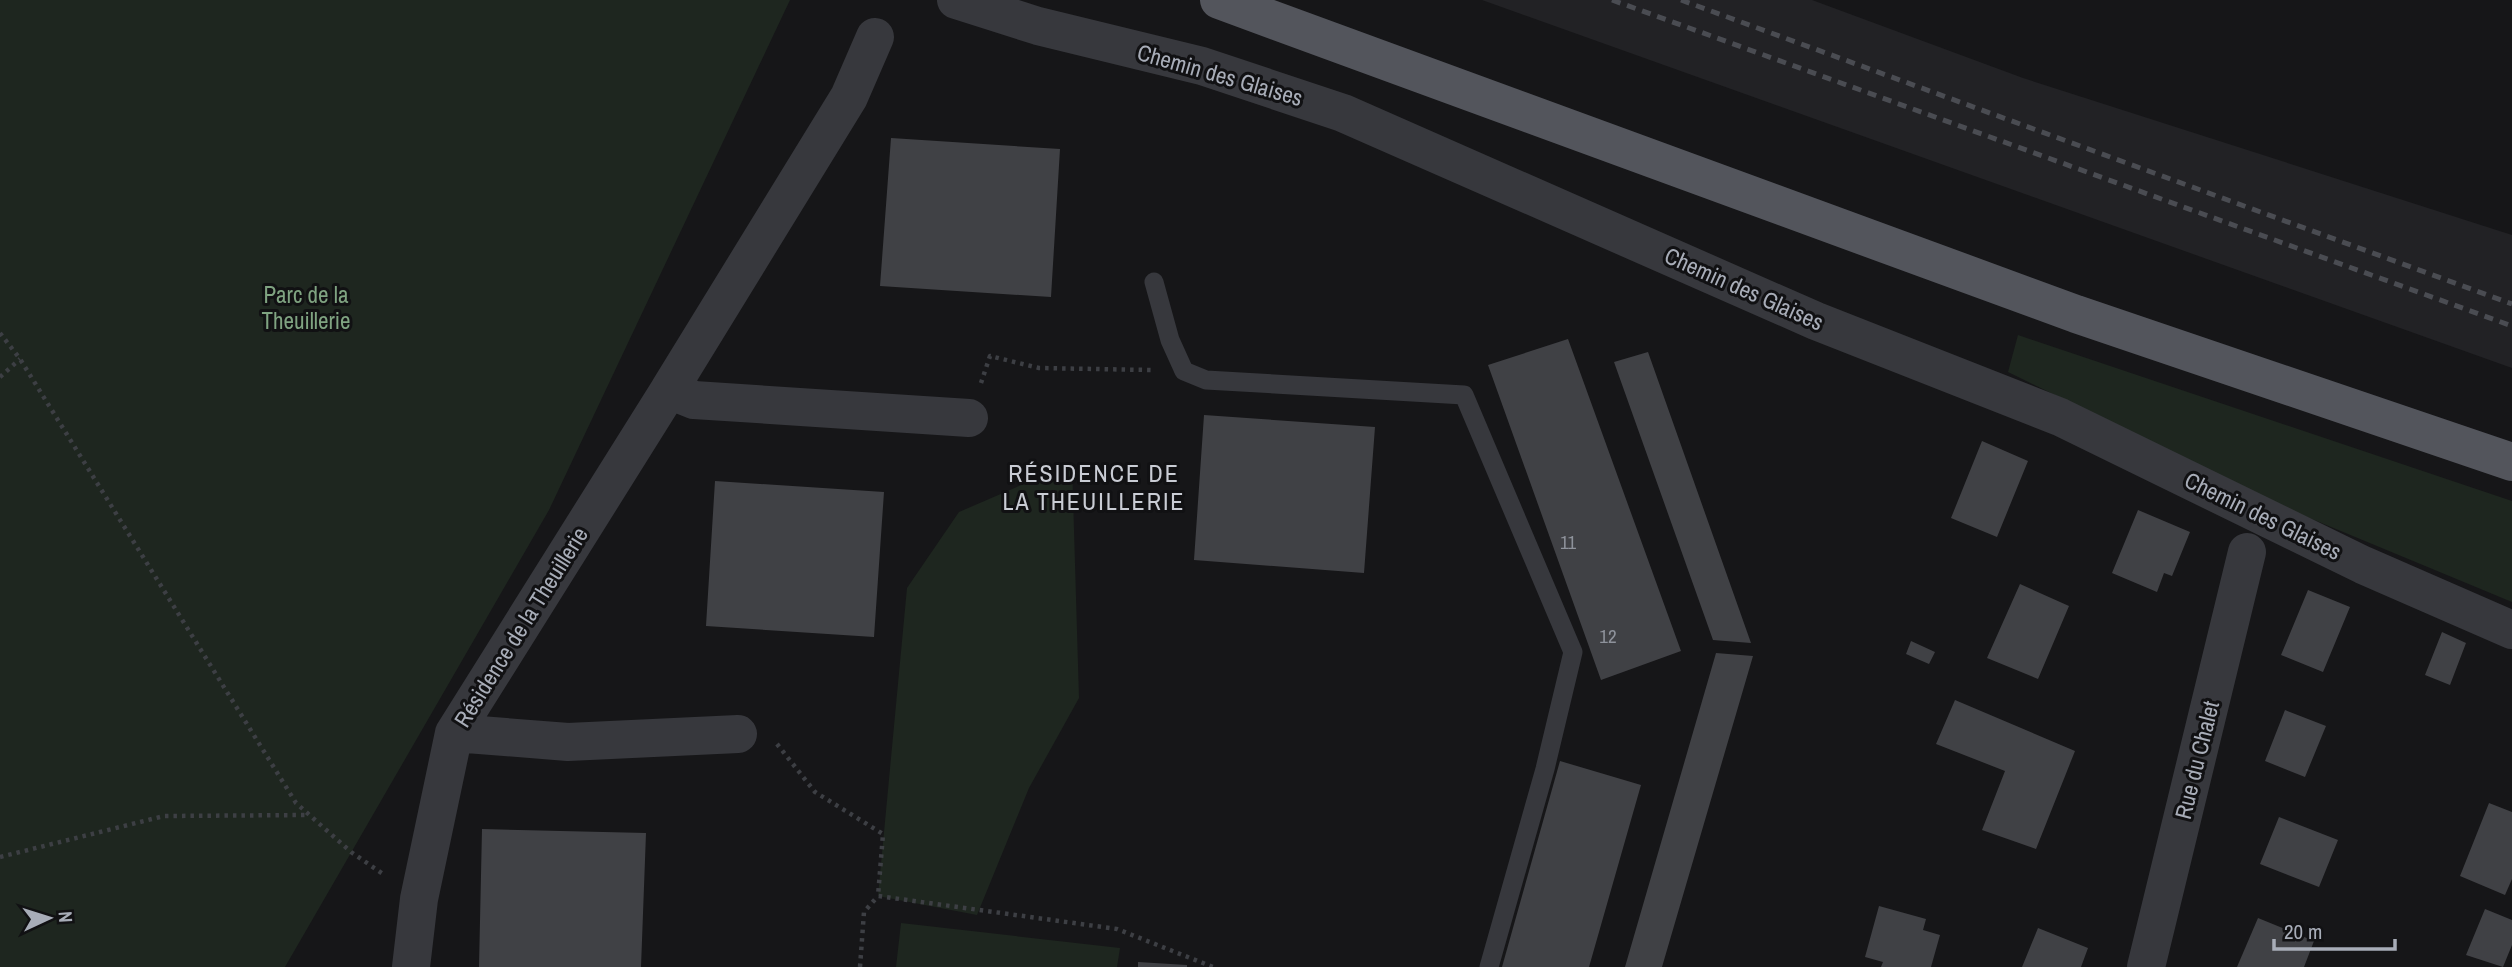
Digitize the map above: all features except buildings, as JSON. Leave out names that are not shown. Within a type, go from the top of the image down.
[{"type":"main road","points":[[1219,0],[2076,313],[2512,462]]},
{"type":"street","name":"Chemin des Glaises","points":[[956,0],[1038,26],[1202,66],[1343,113],[1816,321],[2060,417],[2363,565],[2512,630]]},
{"type":"street","name":"Résidence de la Theuillerie","points":[[411,967],[419,899],[454,733],[849,97],[875,37]]},
{"type":"street","points":[[669,390],[694,400],[969,418]]},
{"type":"street","name":"Rue du Chalet","points":[[2146,967],[2247,552]]},
{"type":"street","points":[[454,733],[568,742],[738,734]]},
{"type":"lane","points":[[1154,282],[1170,341],[1184,371],[1206,380],[1464,394],[1573,652],[1545,769],[1489,967]]},
{"type":"path","points":[[0,333],[20,359],[289,791],[310,815],[351,852],[419,899]]},
{"type":"path","points":[[969,418],[990,356],[1039,368],[1184,371]]},
{"type":"path","points":[[0,377],[20,359]]},
{"type":"path","points":[[738,734],[765,730],[815,792],[883,834],[878,896],[864,912],[860,967]]},
{"type":"path","points":[[0,857],[164,816],[310,815]]},
{"type":"path","points":[[878,896],[1117,929],[1213,967]]},
{"type":"shaded area","points":[[1482,0],[1812,0],[2023,78],[2512,235],[2512,368]]},
{"type":"green space","name":"Parc de la Theuillerie","points":[[0,0],[790,0],[549,510],[285,967],[0,967]]},
{"type":"green space","points":[[2018,335],[2512,501],[2512,602],[2295,512],[2008,372]]},
{"type":"green space","points":[[1072,463],[1079,698],[1029,788],[977,915],[878,896],[907,588],[959,512]]},
{"type":"green space","points":[[901,923],[1120,948],[1117,967],[896,967]]},
{"type":"railway","points":[[1612,0],[2512,326]]},
{"type":"railway","points":[[1681,0],[2512,304]]},
{"type":"district","name":"RÉSIDENCE DE LA THEUILLERIE","points":[[1094,488]]}]
